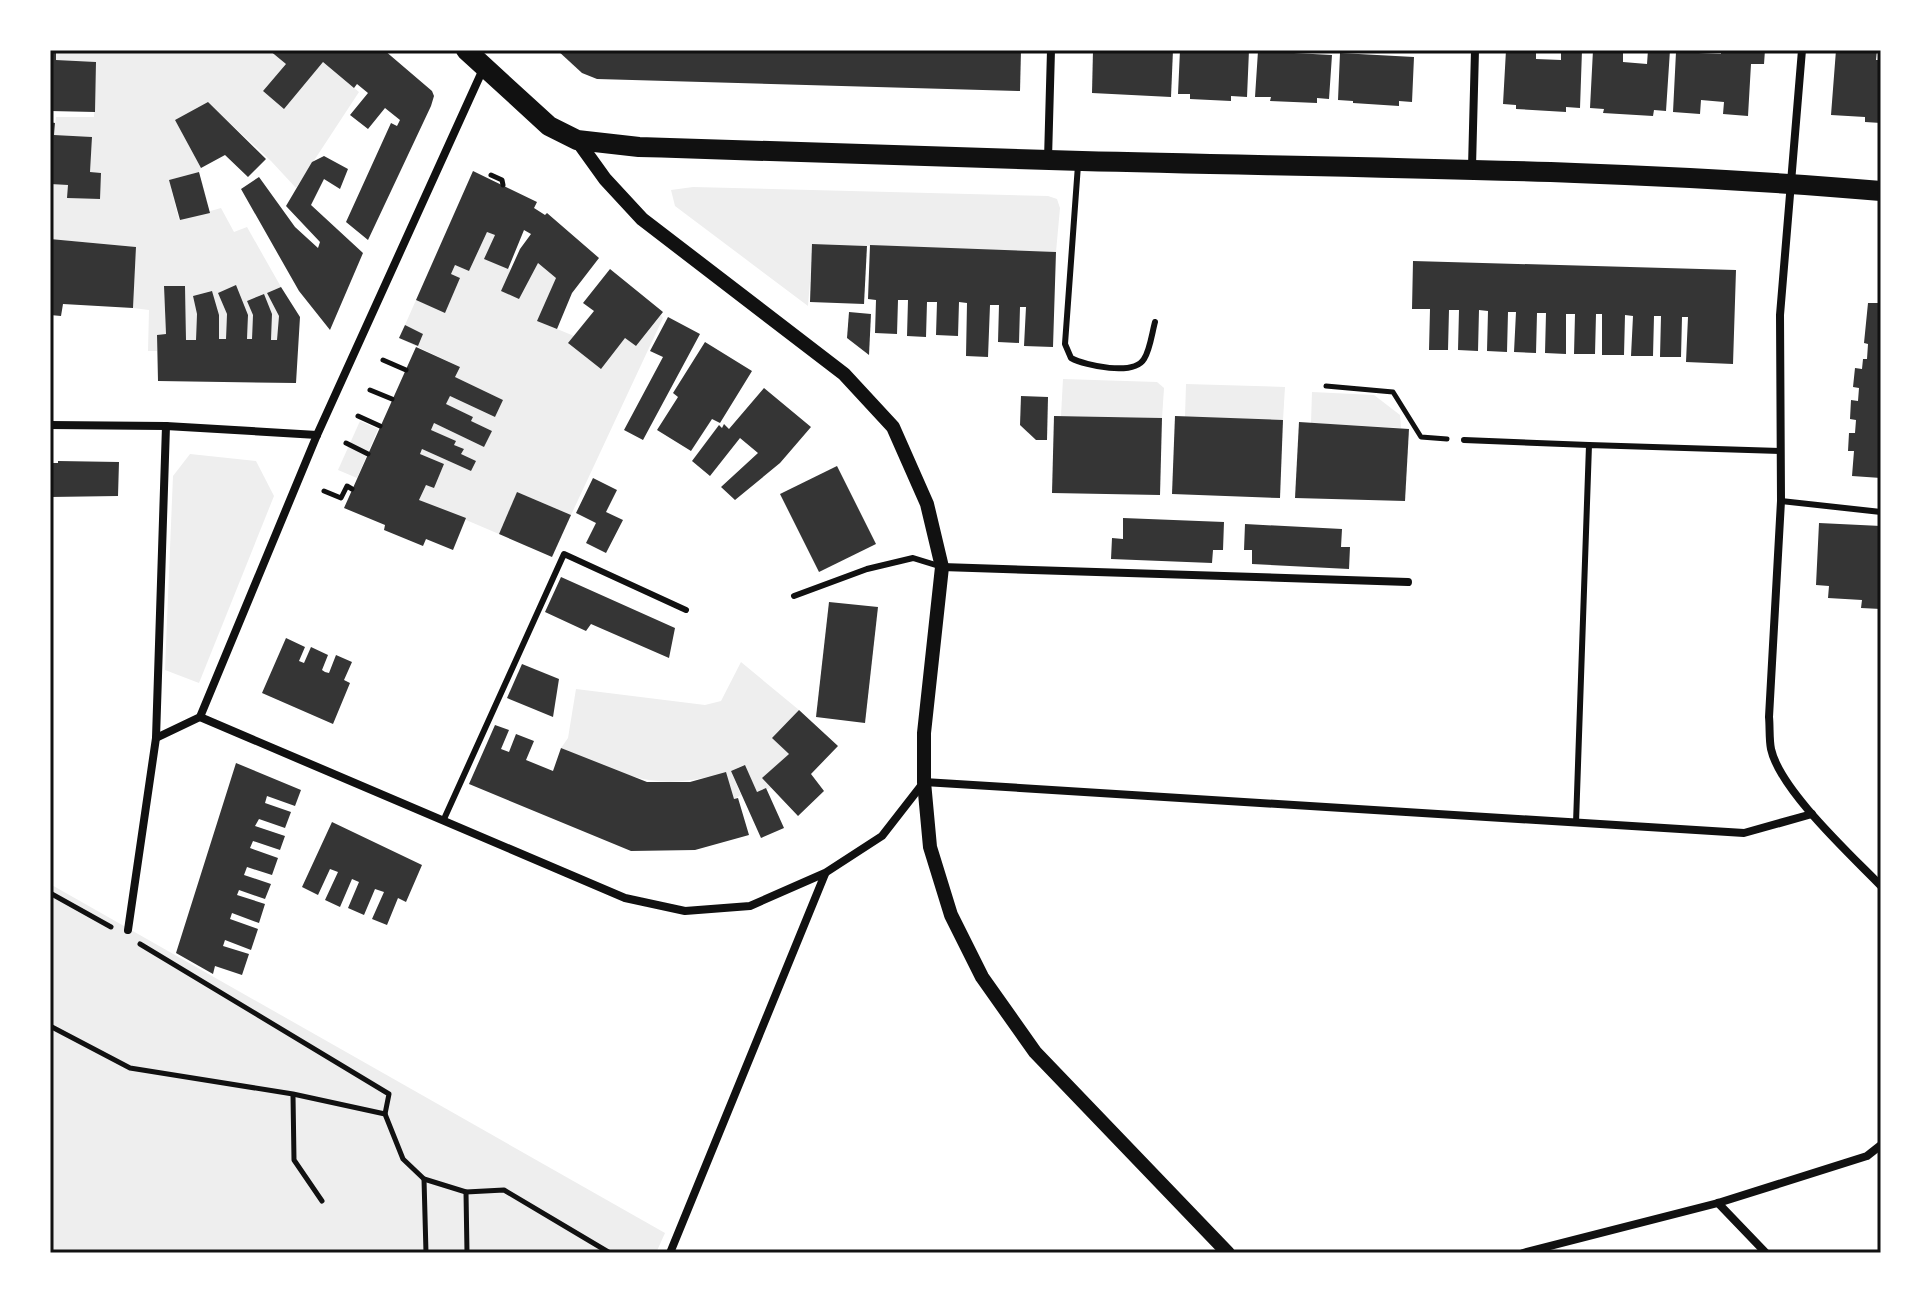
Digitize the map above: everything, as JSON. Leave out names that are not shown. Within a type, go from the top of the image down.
[{"type":"main road","points":[[466,50],[549,126],[577,140],[639,147],[1078,161],[1472,168],[1789,183],[1881,191]]},
{"type":"street","points":[[1048,159],[1051,50]]},
{"type":"street","points":[[1472,168],[1475,50]]},
{"type":"street","points":[[1802,50],[1780,315],[1781,501],[1769,717],[1772,751],[1787,780],[1812,814],[1881,886]]},
{"type":"street","points":[[156,738],[200,717],[317,435],[484,67]]},
{"type":"street","points":[[577,140],[605,179],[642,219],[844,374],[893,427],[927,504],[942,567],[924,733],[924,782],[930,847],[951,915],[982,977],[1035,1052],[1222,1251]]},
{"type":"street","points":[[50,425],[166,426],[317,435]]},
{"type":"street","points":[[128,933],[156,738],[166,426]]},
{"type":"street","points":[[942,567],[1408,582]]},
{"type":"street","points":[[200,717],[625,898],[685,911],[750,906],[825,873],[882,836],[924,782]]},
{"type":"street","points":[[924,782],[1744,833],[1812,814]]},
{"type":"street","points":[[670,1253],[825,873]]},
{"type":"street","points":[[1523,1253],[1718,1203],[1867,1156],[1881,1145]]},
{"type":"street","points":[[1718,1203],[1766,1253]]},
{"type":"lane","points":[[1078,161],[1065,344],[1071,358],[1085,365],[1133,368],[1144,360],[1155,322]]},
{"type":"lane","points":[[1464,440],[1780,451]]},
{"type":"lane","points":[[1576,823],[1589,445]]},
{"type":"lane","points":[[1781,501],[1881,512]]},
{"type":"lane","points":[[444,819],[564,554],[686,610]]},
{"type":"lane","points":[[794,596],[867,569],[913,558],[942,567]]},
{"type":"path","points":[[491,175],[502,180],[503,185]]},
{"type":"path","points":[[383,360],[406,370]]},
{"type":"path","points":[[1326,386],[1393,392],[1421,437],[1464,440]]},
{"type":"path","points":[[370,390],[392,399]]},
{"type":"path","points":[[358,416],[380,426]]},
{"type":"path","points":[[346,443],[368,454]]},
{"type":"path","points":[[324,491],[341,498],[347,486],[352,489]]},
{"type":"path","points":[[50,893],[115,929]]},
{"type":"path","points":[[128,933],[389,1094],[385,1114],[403,1159],[424,1179],[466,1192],[504,1190],[610,1253]]},
{"type":"path","points":[[50,1026],[130,1068],[293,1094],[385,1114]]},
{"type":"path","points":[[293,1094],[294,1160],[322,1201]]},
{"type":"path","points":[[424,1179],[426,1253]]},
{"type":"path","points":[[466,1192],[467,1253]]},
{"type":"shaded area","points":[[56,50],[271,50],[286,64],[263,91],[284,108],[323,62],[359,92],[296,188],[208,103],[175,120],[201,168],[199,172],[169,180],[179,220],[221,208],[234,232],[247,227],[281,287],[267,293],[279,316],[277,340],[271,340],[272,314],[263,294],[247,301],[253,315],[252,339],[247,339],[248,315],[218,293],[227,314],[226,339],[219,339],[211,291],[193,296],[197,314],[196,340],[186,340],[185,286],[164,287],[166,334],[157,335],[157,351],[148,351],[149,310],[133,308],[136,247],[50,239],[51,184],[68,185],[68,198],[99,199],[101,174],[90,172],[92,137],[54,135],[56,117],[94,117],[96,62],[56,60]]},
{"type":"shaded area","points":[[693,187],[1048,196],[1057,199],[1060,208],[1056,252],[813,244],[808,306],[675,206],[671,190]]},
{"type":"shaded area","points":[[487,232],[495,235],[485,259],[511,270],[538,263],[556,278],[538,321],[574,336],[569,344],[600,368],[625,338],[636,346],[661,315],[663,318],[571,515],[517,492],[499,534],[419,500],[426,485],[434,487],[444,464],[420,454],[422,449],[471,471],[475,461],[461,454],[464,449],[454,445],[455,441],[431,430],[434,423],[484,447],[492,431],[471,421],[473,417],[446,404],[450,396],[495,417],[503,400],[455,377],[460,367],[399,338],[418,346],[423,334],[405,325],[416,300],[445,312],[460,278],[451,274],[455,265],[469,271]]},
{"type":"shaded area","points":[[1063,379],[1157,382],[1164,388],[1162,418],[1061,416]]},
{"type":"shaded area","points":[[1186,384],[1285,387],[1283,420],[1185,417]]},
{"type":"shaded area","points":[[1312,392],[1374,395],[1400,415],[1401,428],[1311,423]]},
{"type":"shaded area","points":[[360,421],[378,429],[357,478],[338,470]]},
{"type":"shaded area","points":[[190,454],[256,461],[274,496],[199,683],[165,670],[173,476]]},
{"type":"shaded area","points":[[741,662],[799,710],[773,738],[789,754],[763,778],[771,788],[757,792],[744,765],[731,771],[741,795],[734,799],[708,777],[687,781],[650,780],[616,771],[561,748],[568,738],[576,689],[705,705],[721,701]]},
{"type":"shaded area","points":[[50,884],[665,1233],[656,1253],[50,1253]]},
{"type":"building","points":[[50,50],[56,50],[56,60],[96,62],[95,112],[50,111]]},
{"type":"building","points":[[269,50],[384,50],[432,91],[431,106],[368,240],[346,222],[391,123],[397,126],[400,120],[385,108],[368,129],[350,115],[368,93],[357,84],[354,88],[323,62],[284,109],[263,91],[286,64]]},
{"type":"building","points":[[557,50],[1021,50],[1020,91],[597,79],[582,73]]},
{"type":"building","points":[[1093,50],[1173,50],[1171,97],[1092,93]]},
{"type":"building","points":[[1180,50],[1249,50],[1247,97],[1231,96],[1231,101],[1190,99],[1190,94],[1178,94]]},
{"type":"building","points":[[1506,50],[1536,50],[1536,59],[1561,60],[1561,50],[1582,50],[1580,108],[1566,107],[1566,112],[1516,109],[1516,105],[1503,104]]},
{"type":"building","points":[[1593,50],[1623,52],[1623,62],[1647,64],[1648,50],[1670,50],[1666,111],[1654,110],[1653,116],[1603,113],[1604,109],[1590,108]]},
{"type":"building","points":[[1721,50],[1765,50],[1764,64],[1751,64],[1748,116],[1723,114],[1724,102],[1701,100],[1700,114],[1673,112],[1676,52],[1721,54]]},
{"type":"building","points":[[1836,50],[1877,50],[1876,60],[1881,60],[1881,123],[1865,122],[1865,117],[1831,115]]},
{"type":"building","points":[[1258,51],[1332,55],[1329,99],[1317,98],[1317,103],[1270,101],[1271,97],[1255,97]]},
{"type":"building","points":[[1340,53],[1414,57],[1412,102],[1399,101],[1399,106],[1338,100]]},
{"type":"building","points":[[208,102],[266,159],[248,177],[225,155],[201,168],[175,120]]},
{"type":"building","points":[[50,122],[55,123],[54,135],[92,137],[90,172],[101,173],[100,199],[67,198],[68,185],[50,184]]},
{"type":"building","points":[[324,156],[348,169],[340,189],[324,179],[311,205],[363,253],[330,330],[299,291],[241,189],[259,177],[295,227],[318,248],[320,242],[286,206],[312,162]]},
{"type":"building","points":[[473,171],[537,202],[534,208],[545,215],[547,213],[599,258],[572,293],[557,329],[537,321],[556,278],[538,263],[519,299],[501,291],[520,249],[531,234],[524,230],[508,269],[484,259],[495,235],[487,232],[469,271],[455,265],[451,274],[460,278],[445,313],[416,300]]},
{"type":"building","points":[[199,172],[210,213],[180,220],[169,180]]},
{"type":"building","points":[[50,239],[136,247],[133,308],[63,304],[61,316],[50,315]]},
{"type":"building","points":[[812,244],[867,246],[864,304],[810,302]]},
{"type":"building","points":[[870,245],[1056,252],[1053,347],[1024,346],[1026,307],[1020,307],[1019,343],[998,342],[999,305],[990,305],[988,357],[966,356],[967,303],[959,302],[958,336],[936,335],[937,302],[927,302],[926,337],[907,336],[908,300],[898,300],[897,334],[875,333],[876,300],[868,299]]},
{"type":"building","points":[[1413,261],[1736,270],[1733,364],[1686,362],[1688,317],[1682,317],[1681,357],[1660,357],[1661,316],[1654,316],[1653,356],[1631,356],[1633,316],[1625,315],[1624,355],[1602,355],[1602,314],[1596,314],[1595,354],[1574,354],[1575,314],[1566,314],[1566,354],[1545,353],[1546,313],[1537,313],[1536,353],[1514,352],[1516,312],[1508,312],[1507,352],[1487,351],[1488,311],[1479,310],[1478,351],[1458,350],[1459,310],[1449,310],[1448,350],[1429,350],[1430,309],[1412,309]]},
{"type":"building","points":[[610,269],[663,312],[636,346],[625,338],[601,369],[568,343],[594,311],[583,303]]},
{"type":"building","points":[[236,285],[248,315],[247,339],[252,339],[253,315],[247,301],[264,294],[272,314],[271,340],[277,340],[279,316],[267,293],[281,287],[300,317],[296,383],[158,381],[157,335],[166,334],[164,286],[185,286],[186,340],[196,340],[197,314],[193,296],[212,291],[219,315],[219,339],[226,339],[227,314],[218,293]]},
{"type":"building","points":[[1881,299],[1881,478],[1852,476],[1854,451],[1848,451],[1849,433],[1855,433],[1856,420],[1850,419],[1851,400],[1858,401],[1859,388],[1853,387],[1855,368],[1862,369],[1863,359],[1867,359],[1868,344],[1864,343],[1868,303],[1878,303]]},
{"type":"building","points":[[849,312],[871,314],[869,355],[847,338]]},
{"type":"building","points":[[668,317],[700,334],[643,440],[624,430],[663,357],[650,351]]},
{"type":"building","points":[[405,325],[423,334],[418,346],[399,338]]},
{"type":"building","points":[[705,342],[752,371],[720,423],[712,419],[691,451],[657,430],[678,397],[673,393]]},
{"type":"building","points":[[416,347],[460,367],[455,377],[503,400],[495,417],[450,396],[446,404],[473,417],[471,421],[492,431],[484,447],[434,423],[431,430],[456,441],[454,445],[464,449],[461,454],[476,461],[471,471],[422,449],[420,454],[444,464],[434,488],[426,485],[419,500],[466,518],[453,550],[426,539],[423,546],[384,530],[385,525],[344,508]]},
{"type":"building","points":[[764,388],[811,427],[780,463],[735,500],[721,487],[758,453],[740,438],[710,476],[692,461],[719,425],[722,428],[724,424],[729,429]]},
{"type":"building","points":[[1021,396],[1048,397],[1047,440],[1036,440],[1020,425]]},
{"type":"building","points":[[1054,416],[1162,418],[1160,495],[1052,493]]},
{"type":"building","points":[[1175,416],[1283,420],[1280,498],[1172,494]]},
{"type":"building","points":[[1299,422],[1409,429],[1405,501],[1295,498]]},
{"type":"building","points":[[119,462],[118,496],[50,497],[50,463]]},
{"type":"building","points":[[837,466],[876,544],[819,572],[780,494]]},
{"type":"building","points":[[593,478],[617,490],[606,512],[623,520],[606,553],[586,543],[596,523],[576,513]]},
{"type":"building","points":[[517,492],[571,515],[552,557],[499,534]]},
{"type":"building","points":[[1123,518],[1224,522],[1223,550],[1213,550],[1212,563],[1111,559],[1112,538],[1123,539]]},
{"type":"building","points":[[1819,523],[1881,526],[1881,609],[1861,608],[1862,600],[1828,598],[1829,586],[1816,585]]},
{"type":"building","points":[[1245,524],[1342,529],[1341,547],[1350,547],[1349,569],[1252,564],[1252,550],[1244,550]]},
{"type":"building","points":[[561,577],[675,628],[669,658],[591,624],[586,631],[545,612]]},
{"type":"building","points":[[829,602],[878,607],[865,723],[816,717]]},
{"type":"building","points":[[286,638],[305,647],[299,661],[304,663],[311,647],[328,655],[322,670],[325,672],[329,673],[336,655],[352,662],[344,680],[350,683],[333,724],[262,693]]},
{"type":"building","points":[[522,664],[559,679],[553,717],[507,698]]},
{"type":"building","points":[[799,710],[838,746],[811,774],[824,791],[798,816],[762,778],[789,754],[772,738]]},
{"type":"building","points":[[495,725],[509,730],[501,749],[509,752],[516,734],[534,741],[526,760],[553,771],[561,748],[647,782],[690,782],[726,772],[749,835],[695,850],[631,851],[469,784]]},
{"type":"building","points":[[236,763],[301,790],[295,806],[267,796],[265,803],[291,812],[285,828],[259,819],[255,826],[285,836],[280,850],[253,841],[250,848],[278,858],[272,875],[247,867],[244,875],[271,884],[265,899],[239,890],[237,895],[265,904],[259,923],[232,913],[230,919],[258,929],[251,950],[225,940],[223,946],[249,954],[242,975],[215,966],[213,974],[176,953]]},
{"type":"building","points":[[745,765],[757,792],[766,788],[784,828],[761,838],[731,771]]},
{"type":"building","points":[[332,822],[422,865],[406,902],[398,898],[387,925],[372,919],[384,892],[375,889],[364,915],[348,908],[359,882],[352,879],[340,907],[325,900],[338,872],[330,869],[318,895],[302,887]]}]
